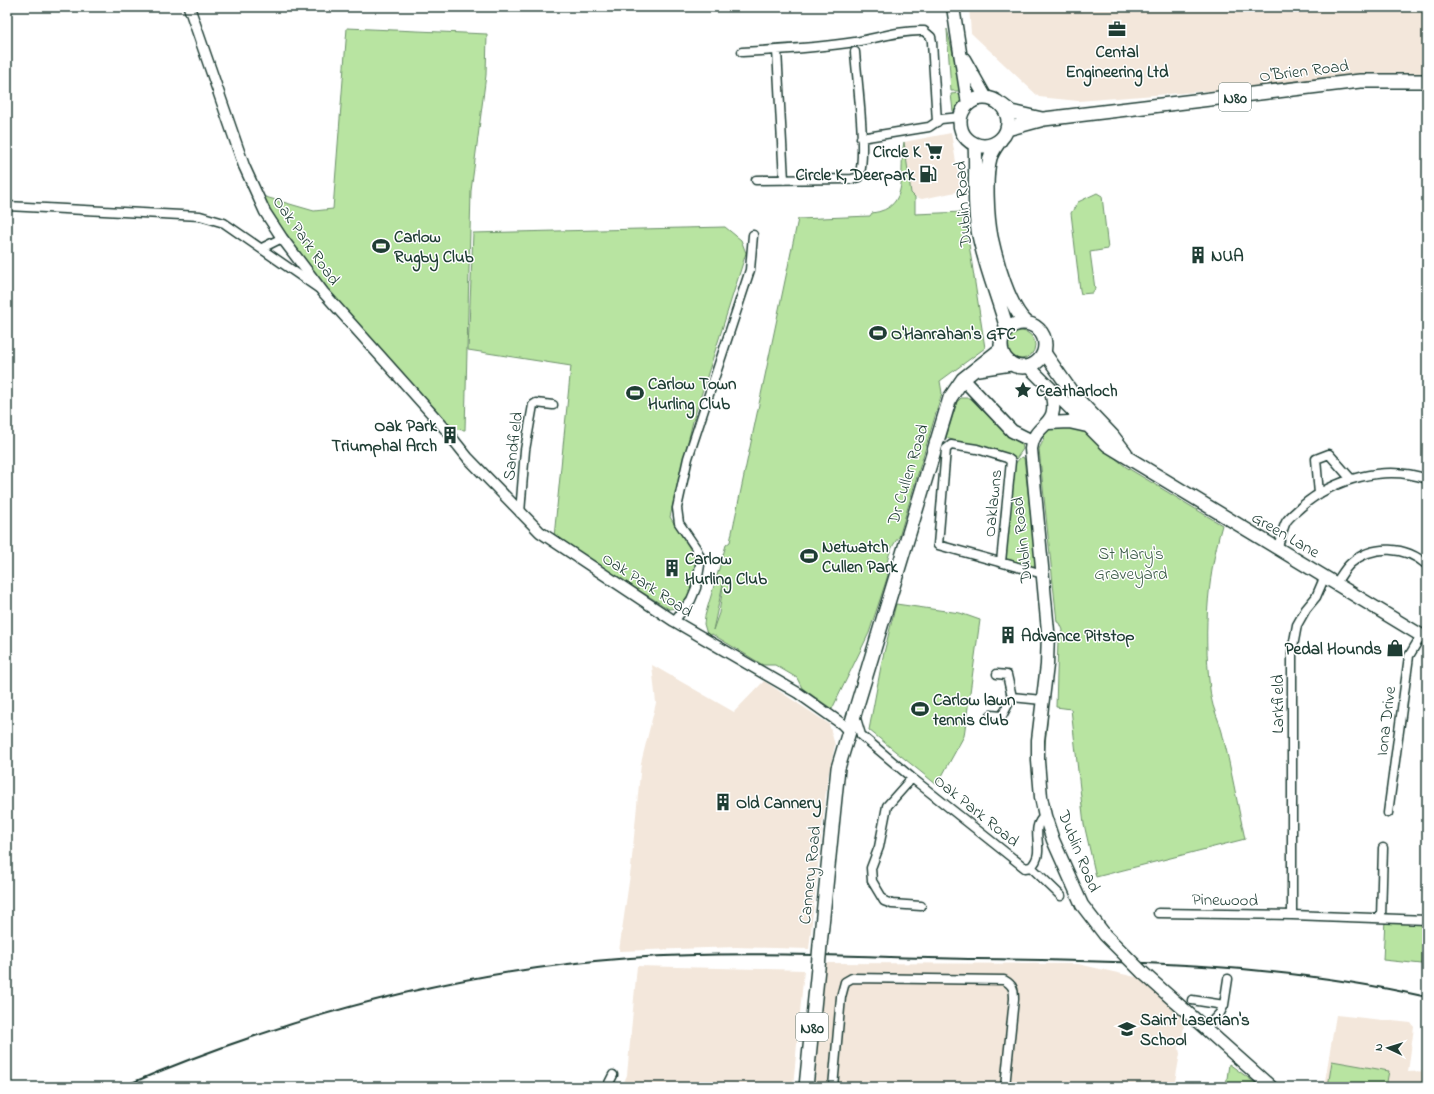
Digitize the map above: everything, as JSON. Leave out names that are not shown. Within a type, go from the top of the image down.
[{"type":"main road","points":[[953,7],[955,28],[961,53],[968,104]]},
{"type":"main road","points":[[961,53],[986,98],[979,98],[968,104],[960,118],[962,130],[965,136],[976,144]]},
{"type":"main road","name":"O'Brien Road","points":[[1004,134],[1044,119],[1360,81],[1427,80]]},
{"type":"main road","name":"N80","points":[[986,98],[1000,103]]},
{"type":"main road","points":[[1000,103],[1008,115],[1004,134]]},
{"type":"main road","name":"O'Brien Road","points":[[1000,103],[1011,112],[1044,119]]},
{"type":"main road","name":"N80","points":[[976,144],[989,145],[1004,134]]},
{"type":"main road","name":"Dublin Road","points":[[1004,134],[990,156],[987,175],[990,236],[998,264],[1012,302],[1021,318],[1027,323]]},
{"type":"main road","name":"Dublin Road","points":[[976,144],[975,181],[978,228],[988,272],[1007,329]]},
{"type":"main road","points":[[1011,364],[1003,355],[1001,349],[1003,335],[1007,329],[1013,325],[1027,323],[1037,328],[1042,333],[1044,340],[1044,352],[1074,395],[1113,436],[1129,457]]},
{"type":"main road","name":"N80","points":[[978,369],[1001,349]]},
{"type":"main road","points":[[1044,352],[1035,364],[1029,367],[1107,445],[1129,457]]},
{"type":"main road","name":"N80","points":[[978,369],[1011,364],[1017,367],[1029,367]]},
{"type":"main road","name":"Dr Cullen Road","points":[[852,735],[855,715],[897,568],[950,398],[963,379],[978,369]]},
{"type":"main road","points":[[963,379],[1012,431],[1032,441],[1034,435],[1050,422],[1074,395]]},
{"type":"main road","points":[[1050,389],[1054,401],[1050,422]]},
{"type":"main road","points":[[1050,422],[1069,422],[1087,426]]},
{"type":"main road","name":"Dublin Road","points":[[1032,441],[1032,462],[1048,631],[1038,762],[1045,816],[1063,864],[1082,905],[1106,935],[1142,972],[1271,1087]]},
{"type":"main road","name":"Green Lane","points":[[1129,457],[1143,468],[1325,576],[1424,638]]},
{"type":"main road","name":"Cannery Road","points":[[806,1087],[838,768],[852,735]]},
{"type":"street","name":"Oak Park Road","points":[[189,7],[244,166],[265,212],[282,238],[323,292],[468,458],[540,532],[674,621],[798,693],[842,724],[852,735],[963,817],[1017,863],[1025,868],[1031,867],[1039,856],[1037,827],[1040,820],[1045,816]]},
{"type":"street","points":[[742,52],[854,42],[912,31],[924,31],[931,37],[932,42],[936,122]]},
{"type":"street","points":[[777,50],[784,180]]},
{"type":"street","points":[[756,180],[852,179],[859,177],[862,169],[861,138],[854,52]]},
{"type":"street","points":[[861,138],[928,127],[941,119],[960,118]]},
{"type":"street","points":[[7,206],[200,216],[224,222],[323,292]]},
{"type":"street","points":[[674,621],[691,600],[696,588],[701,559],[696,548],[679,523],[677,508],[688,458],[750,270],[753,235]]},
{"type":"street","points":[[262,248],[282,238]]},
{"type":"street","name":"Sandfield","points":[[520,513],[525,450],[533,405],[536,403],[553,405]]},
{"type":"street","name":"Oaklawns","points":[[1001,562],[1011,461],[1008,458],[977,449],[951,445],[946,449],[938,544],[1001,562],[1043,574]]},
{"type":"street","points":[[1319,494],[1316,459],[1328,454],[1350,480]]},
{"type":"street","points":[[1277,548],[1287,522],[1319,494],[1350,480],[1380,474],[1410,475],[1427,479]]},
{"type":"street","points":[[1336,583],[1352,562],[1372,552],[1382,550],[1396,549],[1427,565]]},
{"type":"street","name":"Larkfield","points":[[1292,915],[1292,652],[1297,625],[1306,609],[1316,597],[1325,576]]},
{"type":"street","name":"Iona Drive","points":[[1388,813],[1409,656],[1424,638]]},
{"type":"street","points":[[991,715],[1002,716],[1012,697],[1007,675],[997,674]]},
{"type":"street","points":[[1012,697],[1042,700]]},
{"type":"street","points":[[912,778],[887,806],[879,847],[871,868],[872,882],[884,901],[892,904],[921,906]]},
{"type":"street","points":[[1381,918],[1383,848]]},
{"type":"street","points":[[1031,867],[1061,896]]},
{"type":"street","name":"Pinewood","points":[[1158,913],[1292,915],[1427,920]]},
{"type":"street","points":[[833,1087],[841,997],[845,982],[852,978],[1004,980],[1012,985],[1014,990],[1014,999],[1005,1087]]},
{"type":"street","points":[[1205,1029],[1220,1013],[1224,1005],[1228,979]]},
{"type":"street","points":[[1192,1000],[1224,1005]]},
{"type":"street","points":[[607,1087],[613,1075]]},
{"type":"shaded area","points":[[969,7],[1427,7],[1427,74],[1078,101],[1039,97],[971,33]]},
{"type":"shaded area","points":[[951,133],[961,191],[922,199],[915,197],[911,193],[904,142]]},
{"type":"shaded area","points":[[652,665],[734,712],[764,681],[829,724],[835,745],[827,782],[809,949],[736,947],[619,951],[631,868],[641,763],[656,703]]},
{"type":"shaded area","points":[[825,963],[1078,964],[1140,978],[1185,1019],[1182,1039],[1178,1042],[1180,1054],[1174,1087],[813,1087]]},
{"type":"shaded area","points":[[637,966],[804,970],[793,1087],[622,1087],[627,1075]]},
{"type":"shaded area","points":[[1336,1015],[1411,1023],[1414,1027],[1408,1072],[1427,1071],[1427,1087],[1324,1087]]},
{"type":"green space","name":"Carlow Rugby Club","points":[[347,28],[487,34],[486,75],[471,191],[465,430],[453,429],[350,317],[302,258],[262,196],[314,211],[333,209]]},
{"type":"green space","points":[[947,29],[962,91],[951,91]]},
{"type":"green space","points":[[951,94],[962,94],[961,105],[956,111],[953,111]]},
{"type":"green space","points":[[904,142],[911,193],[915,197],[915,214],[964,212],[985,348],[940,381],[942,393],[899,537],[893,545],[889,555],[887,565],[888,575],[869,633],[832,709],[802,688],[797,678],[775,665],[763,665],[712,634],[707,634],[704,624],[705,616],[726,545],[730,542],[798,219],[870,216],[872,213],[885,210],[893,204],[898,196],[901,186]],"holes":[[[724,579],[719,613],[713,630]]]},
{"type":"green space","points":[[1097,193],[1102,196],[1108,249],[1090,252],[1095,289],[1092,293],[1081,294],[1071,213],[1078,202]]},
{"type":"green space","name":"Carlow Town Hurling Club","points":[[725,227],[741,240],[746,253],[693,421],[670,517],[697,560],[690,592],[679,608],[669,609],[554,537],[571,366],[468,350],[473,233]]},
{"type":"green space","points":[[1021,331],[1031,335],[1035,345],[1031,355],[1021,359],[1011,355],[1007,345],[1011,335]]},
{"type":"green space","points":[[961,398],[970,398],[1008,436],[1022,444],[1023,449],[1016,459],[946,438],[957,402]]},
{"type":"green space","name":"St Mary's Graveyard","points":[[1054,424],[1086,431],[1098,444],[1126,467],[1222,525],[1212,568],[1209,589],[1207,654],[1211,697],[1221,728],[1245,839],[1096,877],[1084,824],[1071,709],[1056,707],[1058,641],[1062,638],[1063,630],[1060,623],[1057,622],[1039,449],[1044,439],[1041,436]]},
{"type":"green space","points":[[1021,457],[1024,458],[1036,563],[1032,568],[1006,558],[1005,555],[1012,467]]},
{"type":"green space","name":"Carlow lawn tennis club","points":[[896,604],[960,613],[980,620],[964,736],[937,785],[869,730],[882,661]]},
{"type":"green space","points":[[1052,668],[1043,767],[1042,746]]},
{"type":"green space","points":[[1385,919],[1427,922],[1422,964],[1383,960]]},
{"type":"green space","points":[[1332,1061],[1389,1071],[1386,1087],[1328,1087]]},
{"type":"green space","points":[[1229,1064],[1261,1087],[1222,1087],[1226,1086]]},
{"type":"railway","points":[[122,1087],[183,1062],[245,1040],[307,1019],[370,1002],[434,986],[499,974],[564,964],[630,958],[716,954],[760,954],[1146,963],[1203,966],[1315,977],[1427,997]]},
{"type":"place","name":"Cental Engineering Ltd","points":[[1117,29]]},
{"type":"place","name":"Circle K","points":[[934,151]]},
{"type":"place","name":"Circle K, Deerpark","points":[[928,174]]},
{"type":"place","name":"Carlow Rugby Club","points":[[381,246]]},
{"type":"place","name":"NUA","points":[[1198,255]]},
{"type":"place","name":"O'Hanrahan's GFC","points":[[878,333]]},
{"type":"place","name":"Ceatharloch","points":[[1023,390]]},
{"type":"place","name":"Carlow Town Hurling Club","points":[[635,393]]},
{"type":"place","name":"Oak Park Triumphal Arch","points":[[450,435]]},
{"type":"place","name":"Netwatch Cullen Park","points":[[809,556]]},
{"type":"place","name":"Carlow Hurling Club","points":[[672,568]]},
{"type":"place","name":"Advance Pitstop","points":[[1008,635]]},
{"type":"place","name":"Pedal Hounds","points":[[1395,648]]},
{"type":"place","name":"Carlow lawn tennis club","points":[[920,709]]},
{"type":"place","name":"Old Cannery","points":[[723,802]]},
{"type":"place","name":"Saint Laserian's School","points":[[1127,1029]]}]
